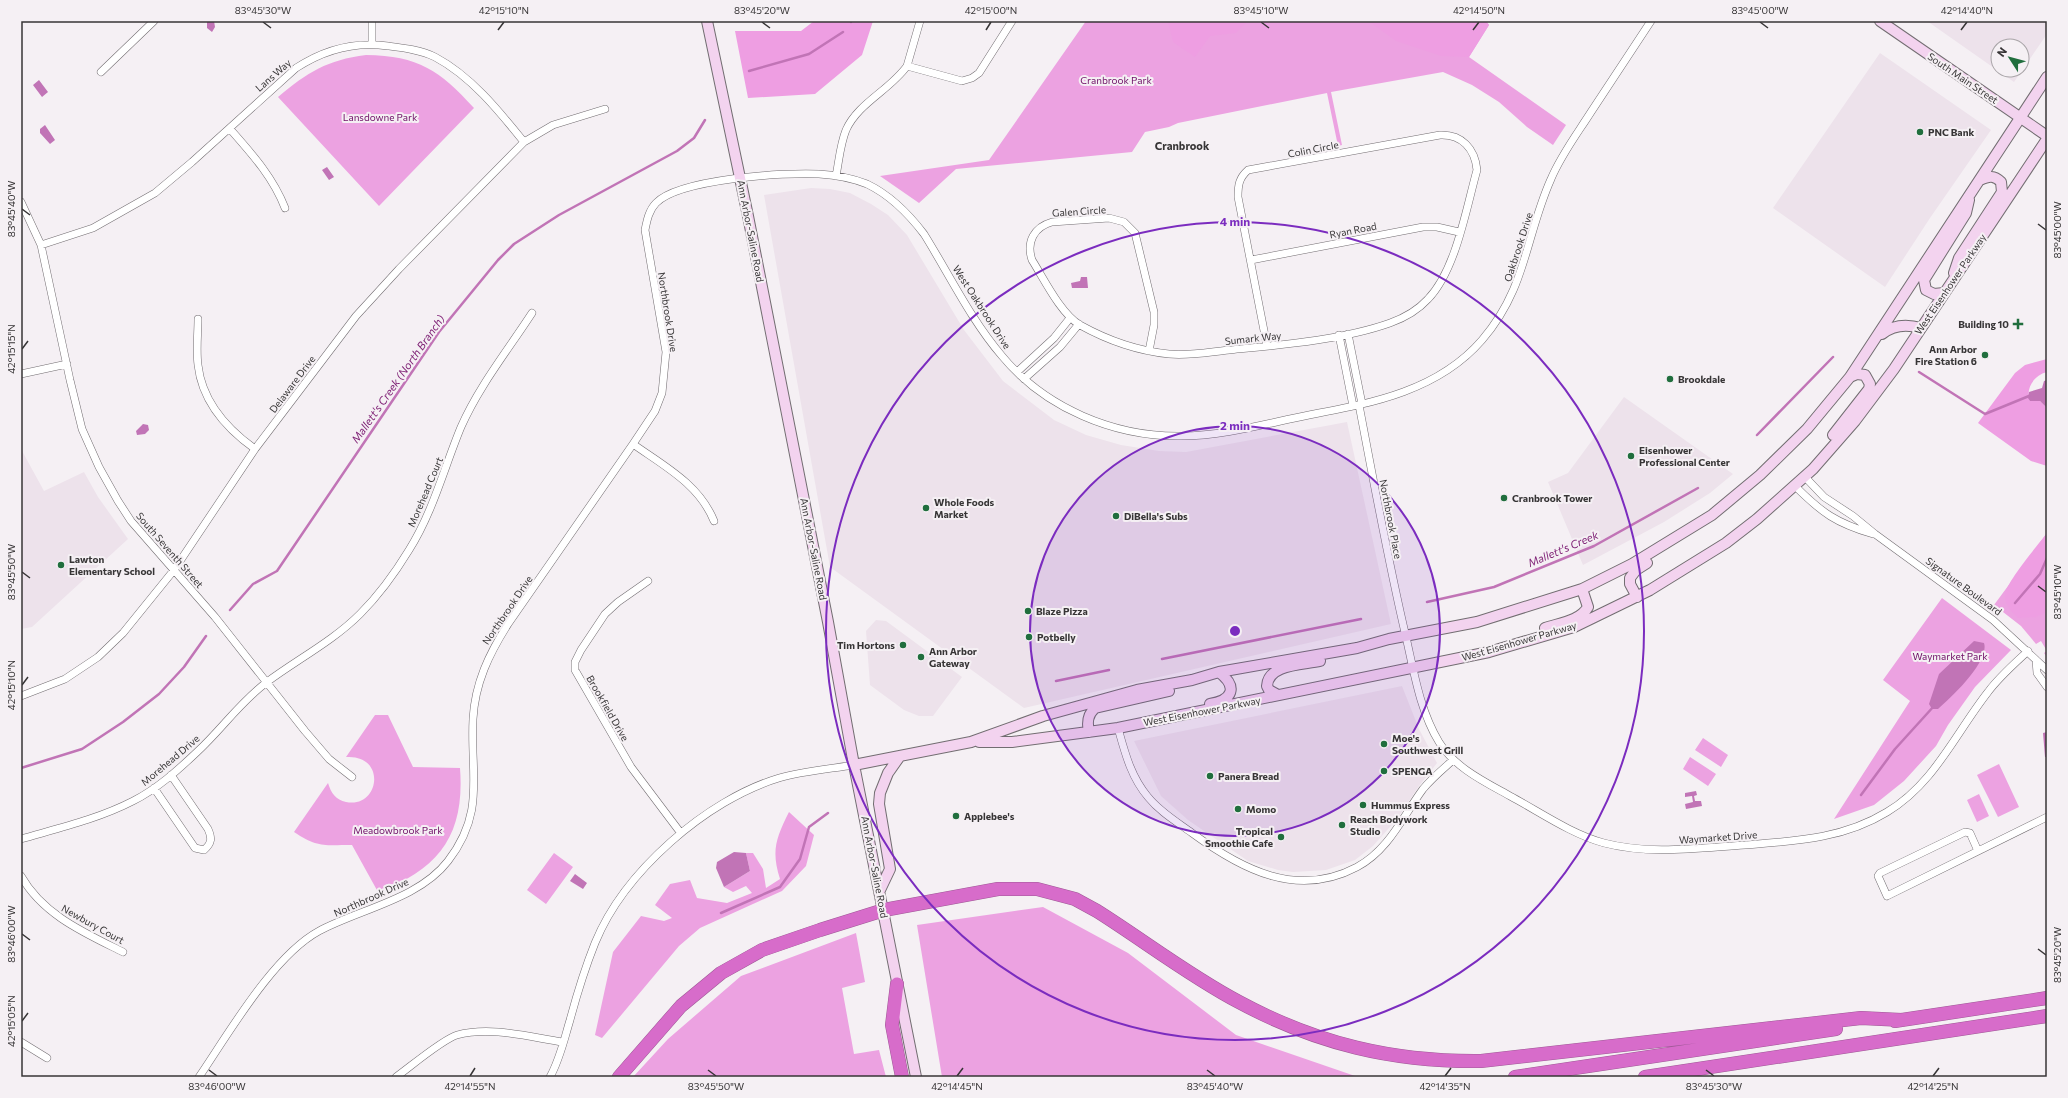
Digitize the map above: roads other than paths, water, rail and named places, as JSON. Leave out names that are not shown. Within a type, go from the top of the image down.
[{"type":"highway","points":[[619,1077],[681,1006],[732,966],[762,950],[854,918],[884,910],[998,889],[1037,888],[1075,899],[1097,910],[1232,998],[1283,1024],[1361,1050],[1421,1059],[1481,1061],[1861,1018],[1902,1020]]},
{"type":"highway","points":[[897,984],[892,1025],[902,1077]]},
{"type":"highway","points":[[1516,1077],[2047,998]]},
{"type":"highway","points":[[1645,1077],[2047,1016]]},
{"type":"main road","name":"Ann Arbor-Saline Road","points":[[707,21],[741,179],[916,1077]]},
{"type":"main road","name":"South Main Street","points":[[1880,21],[2047,136]]},
{"type":"main road","name":"West Eisenhower Parkway","points":[[854,765],[971,742],[1043,716],[1137,690],[1192,680],[1219,672],[1357,648],[1406,636],[1477,622],[1582,589],[1632,564],[1712,515],[1760,475],[1807,429],[1850,377],[1876,339],[2047,77]]},
{"type":"main road","name":"West Eisenhower Parkway","points":[[971,742],[1012,742],[1118,728],[1413,669],[1489,652],[1574,627],[1637,597],[1688,568],[1726,543],[1795,486],[1813,469],[1854,421],[1894,369],[2047,139]]},
{"type":"main road","points":[[1952,282],[1959,258],[2002,192],[2001,182],[1997,178],[1992,176],[1980,180]]},
{"type":"main road","points":[[1944,294],[1934,294],[1926,290],[1923,285],[1924,280],[1966,214],[1969,196]]},
{"type":"main road","points":[[1876,339],[1887,330],[1895,326],[1913,326],[1921,328]]},
{"type":"main road","points":[[1813,469],[1819,452],[1850,415],[1869,389],[1870,384],[1865,375],[1857,374],[1850,377]]},
{"type":"main road","points":[[1637,597],[1630,580],[1632,574],[1695,534],[1712,515]]},
{"type":"main road","points":[[1489,652],[1503,642],[1575,618],[1584,613],[1588,607],[1582,589]]},
{"type":"main road","points":[[1278,696],[1269,690],[1267,686],[1270,677],[1275,670],[1342,656],[1357,648]]},
{"type":"main road","points":[[1142,723],[1150,716],[1217,703],[1225,699],[1230,694],[1232,686],[1229,680],[1219,672]]},
{"type":"main road","points":[[1089,732],[1088,720],[1090,714],[1095,708],[1183,688],[1192,680]]},
{"type":"main road","points":[[880,890],[890,869],[878,804],[880,792],[888,773],[900,756]]},
{"type":"street","points":[[101,72],[154,21]]},
{"type":"street","points":[[372,21],[372,43]]},
{"type":"street","points":[[836,176],[841,147],[851,122],[896,79],[907,66],[920,21]]},
{"type":"street","points":[[907,66],[956,80],[966,81],[979,72],[1012,21]]},
{"type":"street","name":"Oakbrook Drive","points":[[1223,432],[1358,405],[1398,395],[1430,381],[1451,368],[1469,353],[1490,329],[1505,308],[1521,274],[1545,194],[1560,161],[1651,21]]},
{"type":"street","name":"Lans Way","points":[[41,245],[93,228],[155,193],[230,129],[278,84],[314,57],[356,44],[372,43],[414,50],[435,57],[463,76],[500,112],[524,142]]},
{"type":"street","name":"Delaware Drive","points":[[21,696],[65,679],[98,657],[123,633],[174,570],[255,449],[356,316],[377,292],[524,142],[553,125],[605,108]]},
{"type":"street","points":[[230,129],[267,171],[285,208]]},
{"type":"street","name":"Colin Circle","points":[[1267,346],[1238,192],[1240,180],[1248,170],[1440,135],[1450,135],[1468,145],[1476,159],[1477,170],[1459,232]]},
{"type":"street","name":"West Oakbrook Drive","points":[[741,179],[794,174],[836,176],[852,179],[871,187],[897,204],[912,218],[924,234],[985,333],[1016,372],[1068,410],[1099,423],[1159,435],[1182,436],[1223,432]]},
{"type":"street","name":"Northbrook Drive","points":[[199,1077],[254,996],[293,952],[319,931],[422,884],[449,861],[468,827],[474,804],[475,781],[473,718],[483,668],[493,647],[508,624],[655,411],[662,393],[666,352],[647,247],[645,230],[648,216],[656,202],[672,192],[699,185],[741,179]]},
{"type":"street","name":"South Seventh Street","points":[[21,202],[41,245],[66,364],[82,429],[99,467],[132,521],[215,617],[329,759],[352,777]]},
{"type":"street","name":"Galen Circle","points":[[1079,324],[1070,318],[1032,260],[1029,252],[1032,236],[1045,224],[1052,222],[1109,218],[1124,222],[1131,227],[1138,238],[1154,312],[1154,324],[1149,351]]},
{"type":"street","name":"Ryan Road","points":[[1251,260],[1423,227],[1437,227],[1459,232]]},
{"type":"street","name":"Sumark Way","points":[[1079,324],[1124,344],[1149,351],[1178,355],[1297,343],[1348,334],[1390,324],[1404,318],[1427,300],[1444,278],[1459,232]]},
{"type":"street","name":"Morehead Court","points":[[266,682],[314,650],[359,614],[386,584],[425,522],[462,426],[472,406],[532,313]]},
{"type":"street","points":[[1016,372],[1054,338],[1070,318]]},
{"type":"street","points":[[198,319],[198,366],[206,396],[224,421],[240,438],[255,449]]},
{"type":"street","points":[[1024,379],[1060,347],[1079,324]]},
{"type":"street","name":"Northbrook Place","points":[[1348,334],[1358,405]]},
{"type":"street","name":"Northbrook Place","points":[[1339,335],[1358,405],[1413,669]]},
{"type":"street","points":[[21,374],[66,364]]},
{"type":"street","points":[[633,444],[683,479],[700,495],[714,521]]},
{"type":"street","name":"Signature Boulevard","points":[[1805,477],[1824,497],[1859,520],[1875,534],[1993,620],[2047,670]]},
{"type":"street","name":"Signature Boulevard","points":[[1795,486],[1824,514],[1847,526],[1875,534]]},
{"type":"street","name":"Brookfield Drive","points":[[648,581],[618,602],[605,614],[581,650],[575,662],[575,670],[631,767],[680,832]]},
{"type":"street","name":"Waymarket Drive","points":[[1413,669],[1431,728],[1440,744],[1453,760],[1479,779],[1581,834],[1617,846],[1646,850],[1702,849],[1780,843],[1830,836],[1869,822],[1888,812],[1908,797],[1934,772],[1989,690],[2002,675],[2028,651]]},
{"type":"street","name":"Signature Boulevard","points":[[2036,660],[2037,673],[2047,687]]},
{"type":"street","name":"Morehead Drive","points":[[21,839],[103,814],[134,801],[171,775],[198,752],[238,706],[266,682]]},
{"type":"street","points":[[1118,728],[1134,775],[1147,796],[1160,810],[1235,862],[1253,871],[1273,877],[1293,880],[1307,880],[1336,875],[1365,862],[1386,844],[1432,779],[1453,760]]},
{"type":"street","points":[[550,1077],[559,1061],[585,969],[604,924],[643,870],[680,832],[712,811],[756,786],[780,778],[854,765]]},
{"type":"street","points":[[154,788],[195,848],[204,850],[210,845],[211,837],[208,829],[171,775]]},
{"type":"street","points":[[1978,851],[1970,833],[1964,832],[1880,873],[1878,876],[1887,896],[2047,817]]},
{"type":"street","name":"Newbury Court","points":[[21,876],[29,890],[48,910],[75,928],[123,952]]},
{"type":"street","points":[[396,1077],[456,1035],[504,1031],[564,1042]]},
{"type":"street","points":[[21,1042],[47,1058]]},
{"type":"waterway","name":"Mallett's Creek (North Branch)","points":[[749,71],[809,54],[843,32]]},
{"type":"waterway","name":"Mallett's Creek (North Branch)","points":[[230,610],[253,584],[277,571],[439,332],[498,260],[514,244],[559,215],[677,151],[694,138],[705,120]]},
{"type":"waterway","name":"Mallett's Creek","points":[[1757,435],[1833,357]]},
{"type":"waterway","name":"Mallett's Creek","points":[[1919,372],[1985,414],[2029,396]]},
{"type":"waterway","name":"Mallett's Creek","points":[[1427,602],[1494,587],[1594,546],[1698,488]]},
{"type":"waterway","points":[[2015,603],[2040,574],[2047,558]]},
{"type":"waterway","name":"Mallett's Creek","points":[[1162,659],[1361,619]]},
{"type":"waterway","name":"Mallett's Creek (North Branch)","points":[[21,768],[82,749],[123,722],[159,694],[184,667],[206,636]]},
{"type":"waterway","name":"Mallett's Creek","points":[[1056,681],[1109,670]]},
{"type":"waterway","points":[[1861,795],[1895,749],[1934,706]]},
{"type":"waterway","name":"Mallett's Creek","points":[[721,913],[780,887],[800,859],[809,827],[828,813]]},
{"type":"place","name":"PNC Bank","points":[[1920,132]]},
{"type":"place","name":"Building 10","points":[[2018,324]]},
{"type":"place","name":"Ann Arbor Fire Station 6","points":[[1985,355]]},
{"type":"place","name":"Brookdale","points":[[1670,379]]},
{"type":"place","name":"Eisenhower Professional Center","points":[[1631,456]]},
{"type":"place","name":"Cranbrook Tower","points":[[1504,498]]},
{"type":"place","name":"Whole Foods Market","points":[[926,508]]},
{"type":"place","name":"DiBella's Subs","points":[[1116,516]]},
{"type":"place","name":"Lawton Elementary School","points":[[61,565]]},
{"type":"place","name":"Blaze Pizza","points":[[1028,611]]},
{"type":"place","name":"Potbelly","points":[[1029,637]]},
{"type":"place","name":"Tim Hortons","points":[[903,645]]},
{"type":"place","name":"Ann Arbor Gateway","points":[[921,657]]},
{"type":"place","name":"Moe's Southwest Grill","points":[[1384,744]]},
{"type":"place","name":"SPENGA","points":[[1384,771]]},
{"type":"place","name":"Panera Bread","points":[[1210,776]]},
{"type":"place","name":"Hummus Express","points":[[1363,805]]},
{"type":"place","name":"Momo","points":[[1238,809]]},
{"type":"place","name":"Applebee's","points":[[956,816]]},
{"type":"place","name":"Reach Bodywork Studio","points":[[1342,825]]},
{"type":"place","name":"Tropical Smoothie Cafe","points":[[1281,837]]},
{"type":"district","name":"Cranbrook","points":[[1182,146]]},
{"type":"park label","name":"Cranbrook Park","points":[[1116,80]]},
{"type":"park label","name":"Lansdowne Park","points":[[380,117]]},
{"type":"park label","name":"Waymarket Park","points":[[1950,656]]},
{"type":"park label","name":"Meadowbrook Park","points":[[398,830]]}]
